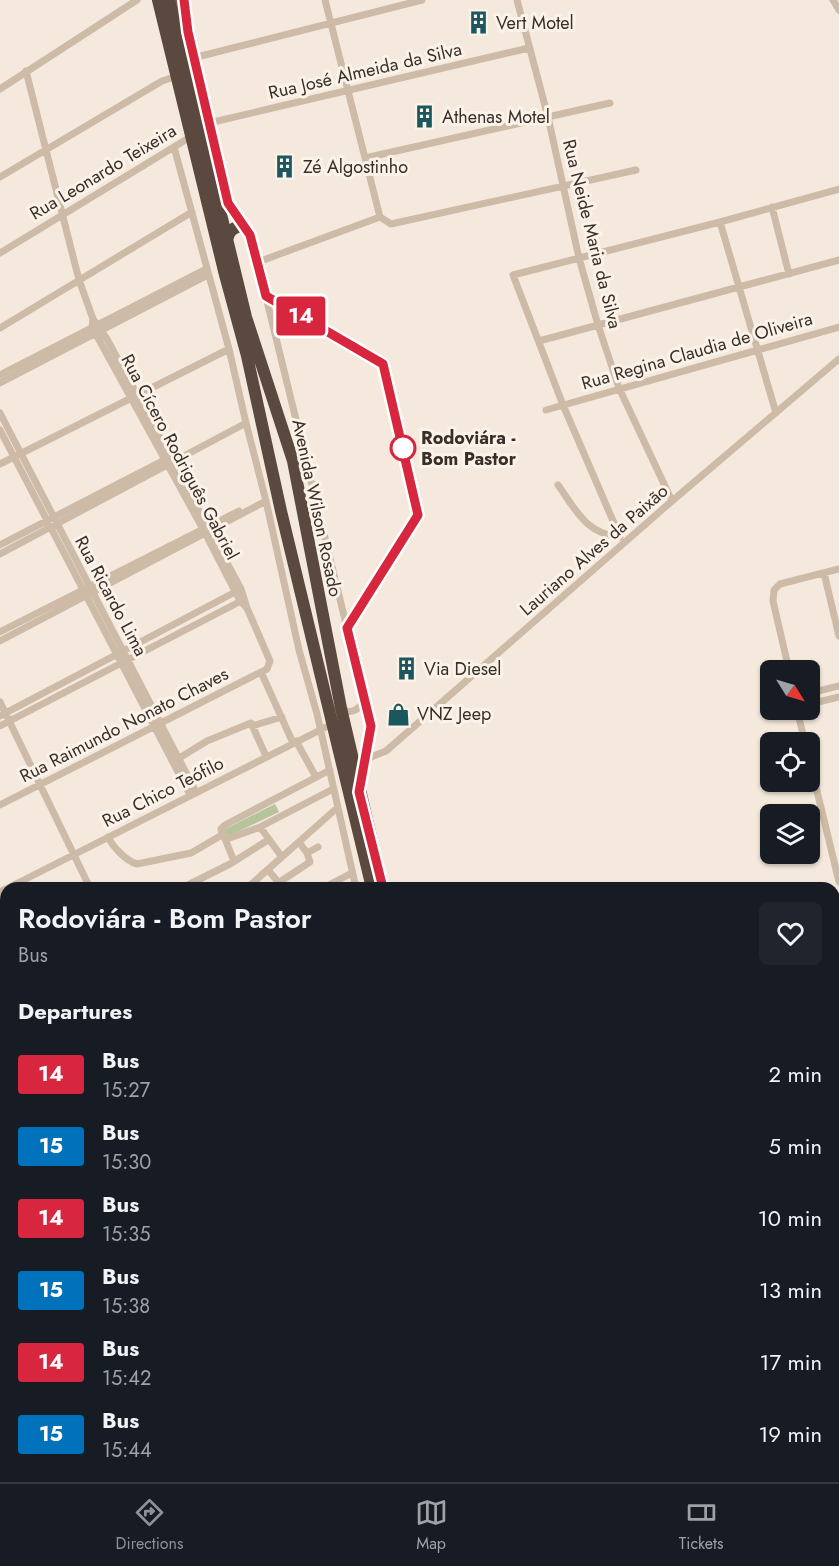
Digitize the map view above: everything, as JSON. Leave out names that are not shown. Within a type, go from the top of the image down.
[{"type":"highway","name":"Avenida Wilson Rosado","points":[[158,0],[247,356],[326,727],[370,882]]},
{"type":"highway","name":"Avenida Wilson Rosado","points":[[169,0],[246,317],[293,461],[341,708],[382,882]]},
{"type":"highway","points":[[212,180],[228,203]]},
{"type":"highway","points":[[227,242],[228,235],[233,228],[241,226],[246,229]]},
{"type":"highway","points":[[272,469],[279,474],[286,475],[293,461]]},
{"type":"highway","points":[[281,511],[286,496],[292,497],[302,505]]},
{"type":"main road","points":[[176,26],[175,14],[182,0]]},
{"type":"street","points":[[0,89],[137,0]]},
{"type":"street","points":[[182,0],[193,58],[228,203],[246,229],[258,262],[371,726],[359,792]]},
{"type":"street","points":[[325,0],[380,217],[391,224],[636,170]]},
{"type":"street","points":[[193,58],[422,0]]},
{"type":"street","name":"Rua Neide Maria da Silva","points":[[517,0],[548,117],[579,258],[598,326],[620,388],[672,501]]},
{"type":"street","points":[[833,0],[839,10]]},
{"type":"street","name":"Rua José Almeida da Silva","points":[[208,123],[529,48]]},
{"type":"street","name":"Rua Cícero Rodriguês Gabriel","points":[[26,71],[79,280],[96,327],[171,460],[247,608],[270,661],[267,669],[261,672]]},
{"type":"street","points":[[0,177],[162,81],[177,76]]},
{"type":"street","points":[[365,158],[610,103]]},
{"type":"street","name":"Rua Leonardo Teixeira","points":[[0,253],[192,136]]},
{"type":"street","points":[[174,147],[230,349],[299,650],[326,727],[333,789],[354,882]]},
{"type":"street","points":[[558,485],[580,517],[593,529],[606,536],[620,537],[563,405],[513,275],[839,189]]},
{"type":"street","points":[[772,207],[789,274]]},
{"type":"street","points":[[0,328],[192,212]]},
{"type":"street","points":[[258,262],[380,217]]},
{"type":"street","points":[[720,222],[776,413]]},
{"type":"street","points":[[539,341],[839,260]]},
{"type":"street","points":[[0,375],[207,272]]},
{"type":"street","points":[[0,383],[96,327]]},
{"type":"street","name":"Rua Regina Claudia de Oliveira","points":[[546,410],[839,327]]},
{"type":"street","points":[[0,464],[230,349]]},
{"type":"street","name":"Lauriano Alves da Paixão","points":[[366,759],[386,751],[672,501],[839,359]]},
{"type":"street","name":"Rua Ricardo Lima","points":[[0,413],[17,455],[193,794]]},
{"type":"street","points":[[0,545],[52,522],[246,423]]},
{"type":"street","name":"Rua Ricardo Lima","points":[[0,429],[17,455]]},
{"type":"street","points":[[0,632],[130,570],[266,499]]},
{"type":"street","points":[[0,554],[52,522]]},
{"type":"street","points":[[787,660],[773,601],[774,590],[780,584],[839,569]]},
{"type":"street","points":[[824,573],[839,636]]},
{"type":"street","points":[[0,641],[88,591]]},
{"type":"street","points":[[3,714],[238,591]]},
{"type":"street","points":[[0,726],[243,600]]},
{"type":"street","points":[[261,672],[295,742],[316,777]]},
{"type":"street","name":"Rua Raimundo Nonato Chaves","points":[[0,805],[261,672]]},
{"type":"street","points":[[820,691],[839,686]]},
{"type":"street","points":[[820,702],[839,697]]},
{"type":"street","points":[[341,708],[350,712],[361,705],[364,700]]},
{"type":"street","points":[[0,702],[3,714],[10,721],[89,882]]},
{"type":"street","points":[[252,726],[282,717]]},
{"type":"street","points":[[175,760],[207,741],[251,723],[266,756]]},
{"type":"street","name":"Rua Chico Teófilo","points":[[21,882],[326,727]]},
{"type":"street","points":[[234,861],[221,829],[225,825],[330,770]]},
{"type":"street","points":[[108,837],[114,848],[137,864],[190,853],[223,837],[233,838],[260,827],[333,789]]},
{"type":"street","points":[[817,792],[839,882]]},
{"type":"street","points":[[254,882],[337,808]]},
{"type":"street","points":[[260,827],[282,857]]},
{"type":"street","points":[[194,882],[268,840]]},
{"type":"street","points":[[280,882],[308,865],[310,860],[299,842]]},
{"type":"street","points":[[830,845],[839,843]]},
{"type":"street","points":[[307,853],[318,847]]},
{"type":"street","points":[[268,870],[274,882]]},
{"type":"street","points":[[335,882],[352,873]]},
{"type":"green space","points":[[275,804],[279,812],[229,836],[225,833],[225,829]]},
{"type":"bus line","name":"14","points":[[184,0],[188,32],[228,203],[250,235],[266,296],[383,364],[418,515],[347,628],[371,726],[359,792],[382,882]]},
{"type":"place","name":"Vert Motel","points":[[478,23]]},
{"type":"place","name":"Athenas Motel","points":[[424,117]]},
{"type":"place","name":"Zé Algostinho","points":[[285,167]]},
{"type":"place","name":"Rodoviára - Bom Pastor","points":[[403,448]]},
{"type":"place","name":"Via Diesel","points":[[406,669]]},
{"type":"place","name":"VNZ Jeep","points":[[399,714]]}]
